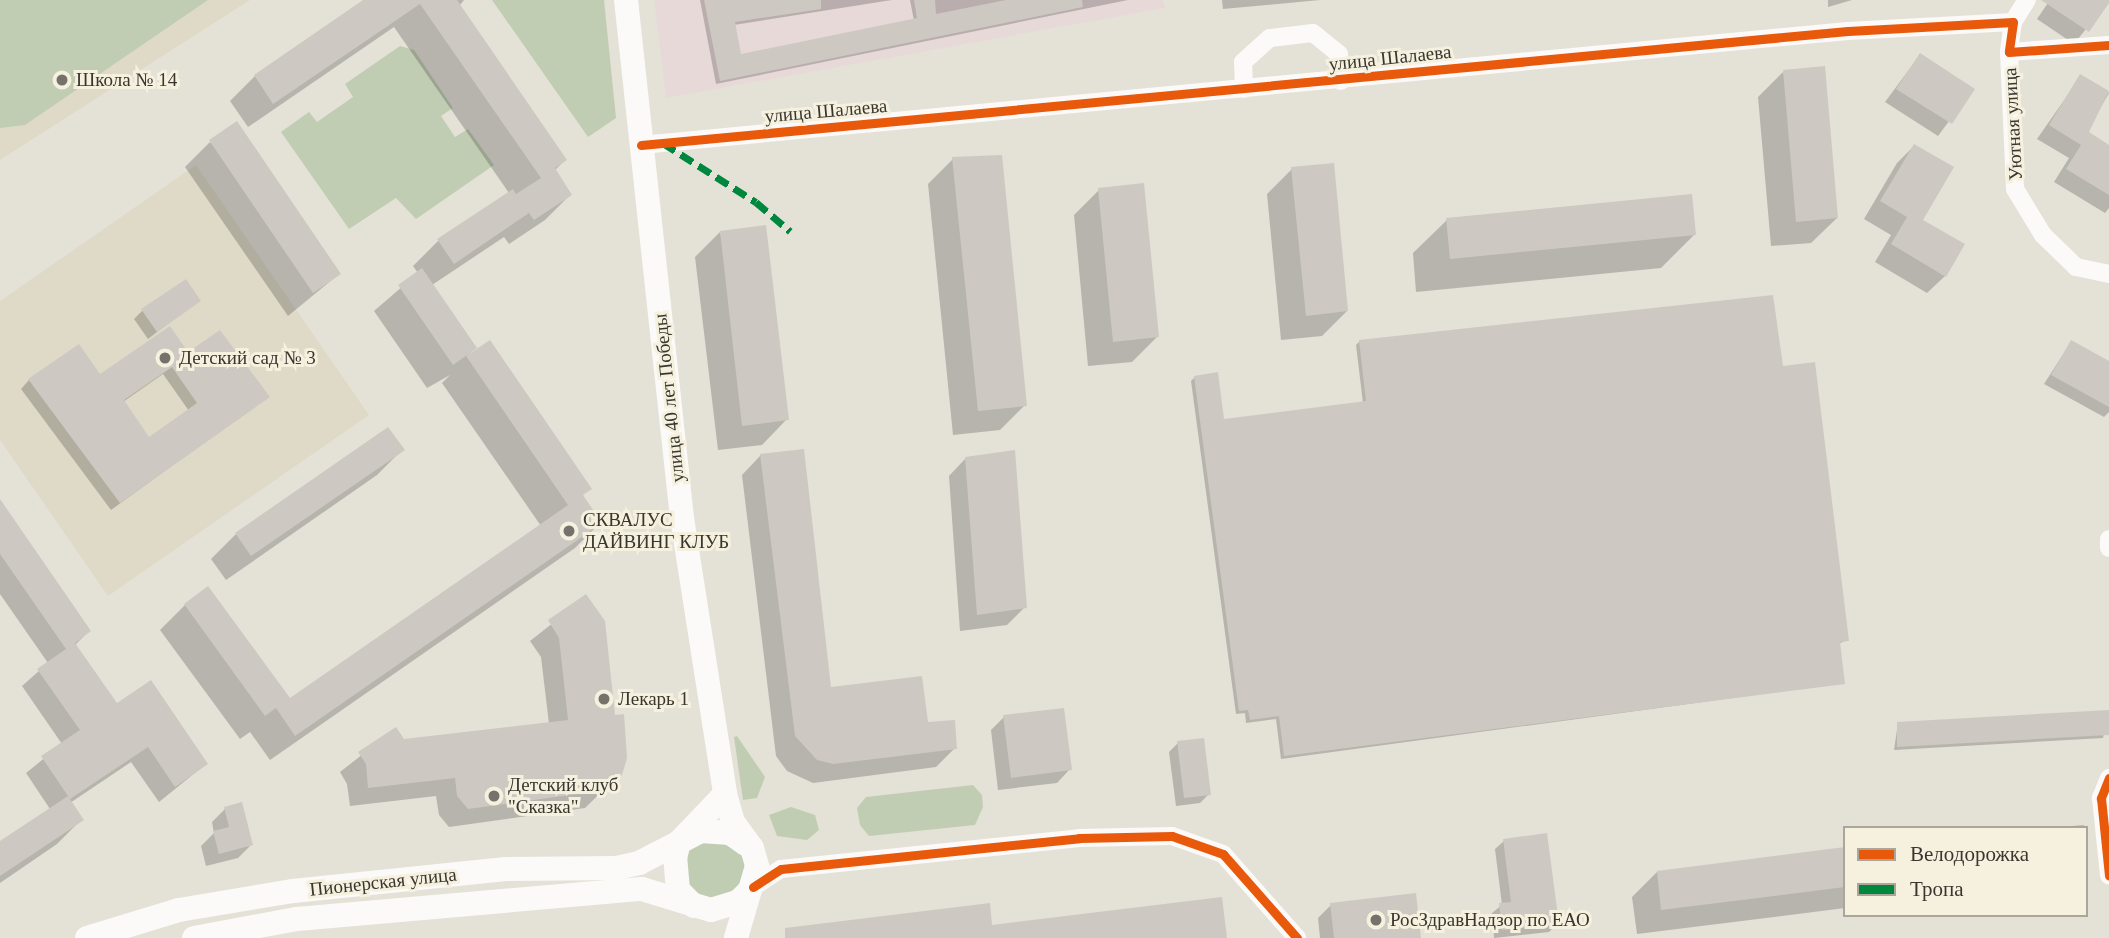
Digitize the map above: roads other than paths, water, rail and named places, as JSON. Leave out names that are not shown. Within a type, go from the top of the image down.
[{"type":"main road","name":"улица 40 лет Победы","points":[[626,0],[682,518],[725,794],[733,822],[752,848]]},
{"type":"main road","points":[[679,842],[716,829],[730,833],[752,848],[757,866],[736,938],[690,903],[678,890],[674,875],[679,842],[725,794]]},
{"type":"main road","name":"Пионерская улица","points":[[87,938],[180,910],[293,891],[506,869],[616,868],[639,863],[679,842]]},
{"type":"main road","points":[[690,903],[725,908],[753,887]]},
{"type":"main road","name":"Пионерская улица","points":[[194,938],[297,919],[598,892],[642,889],[690,903]]},
{"type":"street","points":[[2026,0],[2013,22],[2009,52],[2109,45]]},
{"type":"street","name":"улица Шалаева","points":[[641,145],[1342,81],[1848,31],[2013,22]]},
{"type":"street","points":[[1244,89],[1242,62],[1270,38],[1313,33],[1339,54],[1342,81]]},
{"type":"street","name":"Уютная улица","points":[[2009,52],[2015,189],[2043,235],[2076,267],[2109,274]]},
{"type":"street","points":[[2109,778],[2101,798],[2109,876]]},
{"type":"street","points":[[753,887],[781,869],[1079,838],[1172,835],[1223,854],[1297,938]]},
{"type":"street","points":[[752,848],[781,869]]},
{"type":"place","name":"Школа № 14","points":[[62,80]]},
{"type":"place","name":"Детский сад № 3","points":[[165,358]]},
{"type":"place","name":"СКВАЛУС ДАЙВИНГ КЛУБ","points":[[569,531]]},
{"type":"place","name":"Лекарь 1","points":[[604,699]]},
{"type":"place","name":"Детский клуб \"Сказка\"","points":[[494,796]]},
{"type":"place","name":"РосЗдравНадзор по ЕАО","points":[[1376,920]]}]
